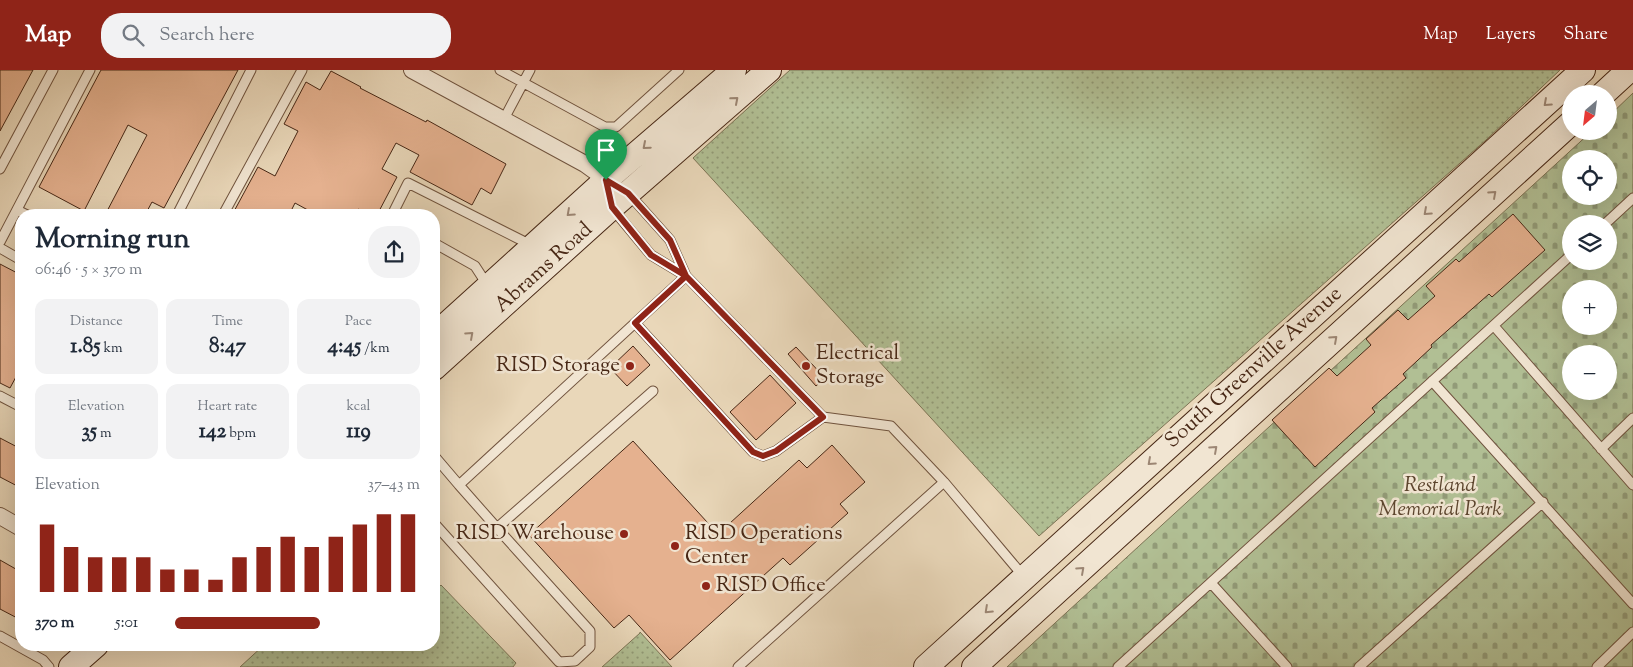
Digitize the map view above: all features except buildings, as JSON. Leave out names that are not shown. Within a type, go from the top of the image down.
[{"type":"main road","name":"Abrams Road","points":[[440,330],[606,180],[734,70]]},
{"type":"main road","name":"Abrams Road","points":[[440,363],[620,200],[769,70]]},
{"type":"main road","name":"South Greenville Avenue","points":[[926,667],[1583,70]]},
{"type":"main road","points":[[1613,85],[1629,70]]},
{"type":"main road","name":"South Greenville Avenue","points":[[974,667],[1562,131]]},
{"type":"main road","points":[[1024,577],[1045,603]]},
{"type":"main road","points":[[70,667],[89,651]]},
{"type":"street","points":[[423,72],[585,164],[606,180],[620,200]]},
{"type":"street","points":[[0,516],[15,525]]},
{"type":"lane","points":[[0,169],[53,70]]},
{"type":"lane","points":[[18,209],[90,70]]},
{"type":"lane","points":[[180,209],[251,70]]},
{"type":"lane","points":[[227,209],[302,70]]},
{"type":"lane","points":[[500,70],[605,127],[612,128],[630,115],[679,70]]},
{"type":"lane","points":[[504,119],[530,70]]},
{"type":"lane","points":[[395,209],[408,183],[523,241],[530,249]]},
{"type":"lane","points":[[620,200],[651,255],[686,276],[823,417],[891,426],[944,482],[1024,577]]},
{"type":"lane","points":[[620,200],[670,240],[686,276]]},
{"type":"lane","points":[[1616,215],[1632,202]]},
{"type":"lane","points":[[0,242],[15,214]]},
{"type":"lane","points":[[440,247],[475,266],[488,286]]},
{"type":"lane","points":[[0,248],[15,257]]},
{"type":"lane","points":[[1118,667],[1562,263]]},
{"type":"lane","points":[[459,485],[686,276]]},
{"type":"lane","points":[[635,323],[753,452],[763,456],[776,451],[823,417]]},
{"type":"lane","points":[[1494,326],[1633,485]]},
{"type":"lane","points":[[1432,381],[1633,604]]},
{"type":"lane","points":[[497,528],[653,391]]},
{"type":"lane","points":[[0,396],[15,404]]},
{"type":"lane","points":[[1601,449],[1633,418]]},
{"type":"lane","points":[[440,463],[590,631],[590,647],[575,661],[559,662],[440,530]]},
{"type":"lane","points":[[738,667],[944,482]]},
{"type":"lane","points":[[1359,667],[1543,502]]},
{"type":"lane","points":[[1211,583],[1287,667]]},
{"type":"lane","points":[[1598,667],[1633,632]]},
{"type":"lane","points":[[0,636],[15,644]]},
{"type":"lane","points":[[27,651],[43,660],[49,667]]},
{"type":"green space","points":[[790,70],[1560,70],[1486,140],[1039,536],[693,158]]},
{"type":"green space","name":"Restland Memorial Park","points":[[1633,93],[1633,667],[1007,667],[1562,158],[1562,205],[1617,205],[1617,150],[1571,150],[1582,140],[1618,140],[1618,107]]},
{"type":"green space","points":[[440,586],[516,663],[513,667],[240,667],[257,651],[440,651]]},
{"type":"green space","points":[[640,633],[672,667],[602,667]]},
{"type":"place","name":"RISD Storage","points":[[630,366]]},
{"type":"place","name":"Electrical Storage","points":[[806,366]]},
{"type":"place","name":"RISD Warehouse","points":[[624,534]]},
{"type":"place","name":"RISD Operations Center","points":[[675,546]]},
{"type":"place","name":"RISD Office","points":[[706,586]]},
{"type":"route","points":[[606,180],[612,207],[651,255],[686,276],[823,417],[776,451],[763,456],[753,452],[635,323],[686,276],[670,240],[628,193],[606,180]]}]
